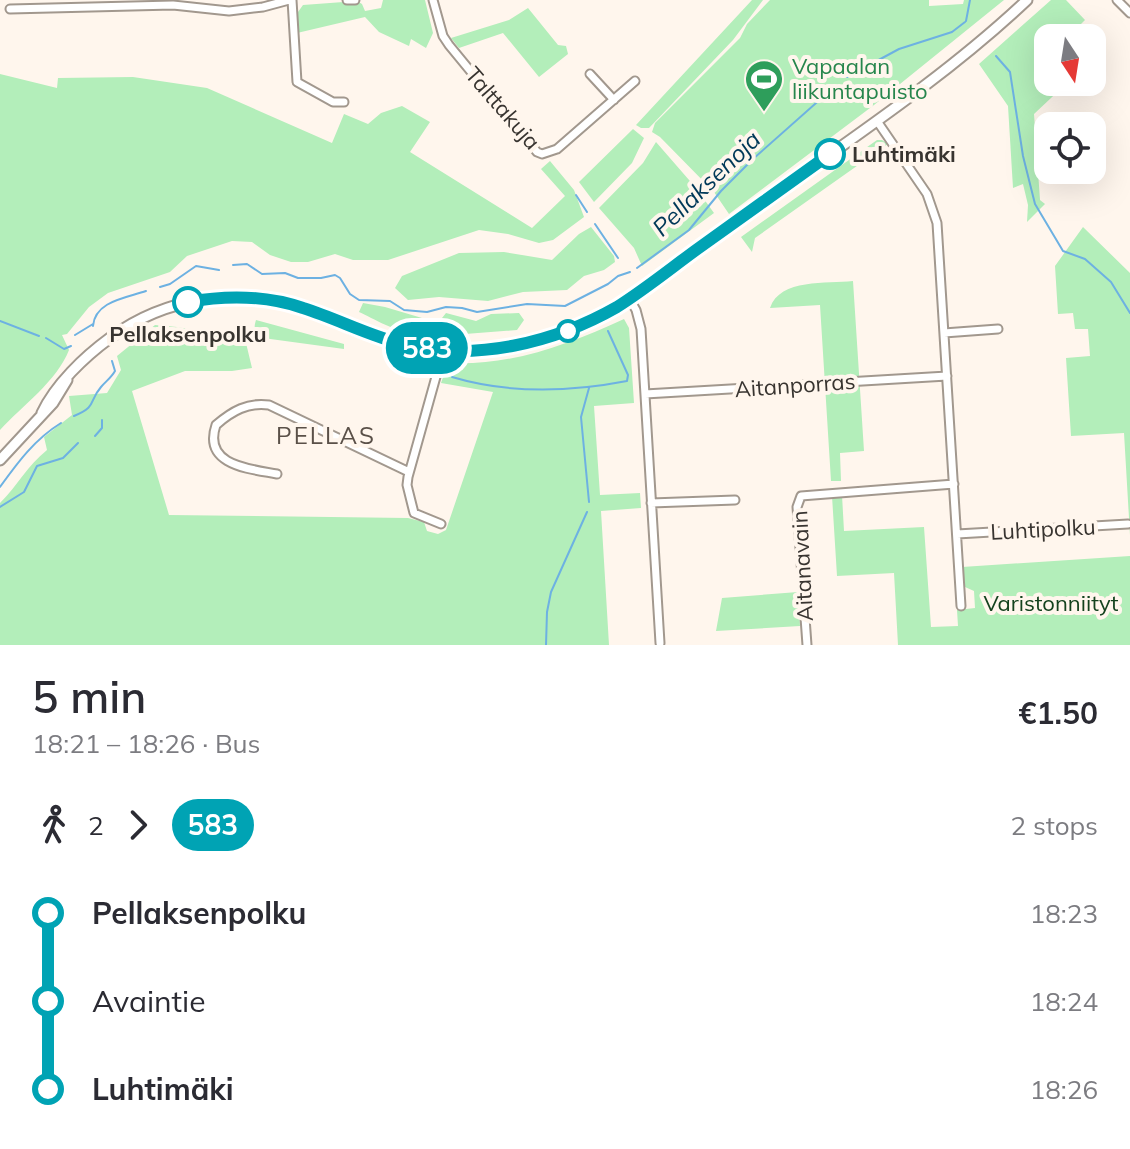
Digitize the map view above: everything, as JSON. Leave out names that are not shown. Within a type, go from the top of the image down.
[{"type":"street","points":[[10,9],[42,4],[135,2],[229,11],[290,0],[297,82],[333,102],[344,102]]},
{"type":"street","points":[[347,0],[355,0]]},
{"type":"street","name":"Talttakuja","points":[[433,0],[443,36],[449,45],[537,152],[548,154],[557,149],[635,81]]},
{"type":"street","points":[[0,460],[57,399],[67,380],[102,344],[129,326],[173,306],[219,298],[261,298],[290,304],[378,338],[440,350],[493,349],[551,337],[591,320],[629,298],[877,121],[976,46],[1027,0]]},
{"type":"street","points":[[1117,0],[1130,13]]},
{"type":"street","points":[[590,74],[614,100]]},
{"type":"street","points":[[877,121],[922,185],[937,223],[961,606]]},
{"type":"street","points":[[629,298],[641,329],[660,643]]},
{"type":"street","points":[[944,333],[998,329]]},
{"type":"street","points":[[440,350],[439,366],[407,485],[414,513],[441,524]]},
{"type":"street","name":"Aitanporras","points":[[645,394],[947,376]]},
{"type":"street","points":[[277,474],[230,464],[221,455],[214,433],[216,425],[233,412],[252,405],[269,405],[409,472]]},
{"type":"street","name":"Aitanavain","points":[[807,645],[797,507],[800,498],[806,494],[954,484]]},
{"type":"street","points":[[651,503],[735,500]]},
{"type":"street","name":"Luhtipolku","points":[[957,534],[1128,524]]},
{"type":"green space","points":[[383,0],[425,0],[433,33],[426,48],[411,39],[409,46],[379,32],[365,17],[297,33],[298,12],[303,5],[357,1],[365,11],[381,8]]},
{"type":"green space","points":[[752,0],[763,0],[733,40],[649,128],[636,125]]},
{"type":"green space","name":"Vapaalan liikuntapuisto","points":[[770,0],[929,0],[929,6],[963,4],[964,0],[1004,0],[874,105],[729,214],[714,192],[652,132],[655,123],[740,38],[747,24]]},
{"type":"green space","points":[[1051,0],[1066,0],[1085,20],[1081,24],[1034,24],[1034,96],[1053,96],[1034,112],[1034,184],[1039,184],[1040,200],[1045,204],[1027,222],[1028,205],[1023,184],[1013,188],[1008,106],[979,64]]},
{"type":"green space","points":[[528,8],[558,45],[566,46],[568,54],[539,77],[503,33],[459,48],[451,38],[509,20]]},
{"type":"green space","points":[[0,74],[57,88],[58,78],[133,77],[207,88],[332,143],[344,114],[368,124],[381,113],[402,106],[430,122],[410,152],[532,228],[565,196],[541,169],[550,161],[574,190],[584,217],[553,240],[539,243],[479,230],[388,260],[353,260],[335,254],[308,262],[291,262],[270,255],[252,242],[232,241],[187,256],[170,272],[108,293],[89,307],[67,334],[62,335],[69,350],[56,372],[0,430]]},
{"type":"green space","points":[[633,129],[644,138],[632,163],[594,202],[579,182]]},
{"type":"green space","points":[[877,140],[888,144],[755,238],[752,252],[741,237]]},
{"type":"green space","points":[[656,142],[714,213],[642,266],[634,248],[599,208],[643,163]]},
{"type":"green space","points":[[591,227],[614,256],[615,262],[604,270],[584,276],[567,290],[523,292],[488,301],[439,297],[408,300],[395,288],[402,276],[459,253],[504,252],[552,260],[579,234]]},
{"type":"green space","points":[[1083,227],[1130,273],[1130,535],[1124,433],[1071,436],[1066,358],[1090,356],[1088,329],[1075,329],[1073,313],[1058,314],[1055,266]]},
{"type":"green space","points":[[853,281],[864,451],[840,453],[841,481],[831,481],[820,305],[770,308],[775,298],[794,287]]},
{"type":"green space","points":[[363,303],[422,318],[426,323],[424,330],[408,332],[382,323],[359,312]]},
{"type":"green space","points":[[446,313],[476,321],[491,314],[519,313],[524,320],[517,330],[465,334],[438,329],[438,323]]},
{"type":"green space","points":[[624,319],[629,328],[634,403],[594,406],[600,495],[640,493],[641,508],[601,511],[609,645],[0,645],[0,503],[47,450],[44,437],[72,415],[69,396],[107,393],[121,370],[117,356],[155,325],[243,339],[252,368],[185,371],[132,391],[169,515],[408,518],[424,522],[427,531],[438,534],[446,530],[493,392],[441,383],[448,363],[494,361],[539,352]]},
{"type":"green space","points":[[256,320],[344,344],[344,349],[263,338],[255,330]]},
{"type":"green space","name":"Varistonniityt","points":[[842,495],[844,531],[924,527],[931,627],[958,626],[957,610],[975,608],[974,591],[965,587],[962,567],[1130,556],[1130,645],[898,645],[894,573],[837,576],[832,496]]},
{"type":"green space","points":[[798,592],[800,626],[716,631],[722,598]]},
{"type":"waterway","points":[[966,21],[970,0]]},
{"type":"waterway","name":"Pellaksenoja","points":[[847,77],[899,49],[952,32],[965,22]]},
{"type":"waterway","points":[[996,56],[1010,72],[1023,156],[1035,204],[1063,251],[1085,259],[1111,282],[1130,313]]},
{"type":"waterway","name":"Pellaksenoja","points":[[637,268],[689,230],[753,159],[833,88]]},
{"type":"waterway","points":[[576,195],[587,212]]},
{"type":"waterway","points":[[595,224],[618,258]]},
{"type":"waterway","name":"Pellaksenoja","points":[[233,265],[247,264],[262,274],[285,273],[298,278],[335,275],[359,300],[390,301],[404,310],[427,312],[446,307],[477,312],[527,304],[565,306],[630,272]]},
{"type":"waterway","name":"Pellaksenoja","points":[[160,287],[170,284],[196,266],[219,270]]},
{"type":"waterway","name":"Pellaksenoja","points":[[93,326],[99,311],[105,306],[146,291]]},
{"type":"waterway","points":[[0,321],[39,336]]},
{"type":"waterway","points":[[75,335],[93,324]]},
{"type":"waterway","points":[[452,377],[474,383],[540,390],[627,381],[628,375],[608,331]]},
{"type":"waterway","points":[[46,338],[64,349],[71,346]]},
{"type":"waterway","name":"Pellaksenoja","points":[[74,416],[90,406],[97,392],[115,371],[112,361]]},
{"type":"waterway","points":[[589,388],[581,417],[589,502]]},
{"type":"waterway","name":"Pellaksenoja","points":[[95,436],[102,428],[102,420]]},
{"type":"waterway","name":"Pellaksenoja","points":[[0,487],[35,444],[61,423]]},
{"type":"waterway","name":"Pellaksenoja","points":[[0,507],[24,492],[37,466],[63,458],[78,443]]},
{"type":"waterway","points":[[546,645],[551,592],[587,512]]},
{"type":"bus line","name":"583","points":[[188,302],[235,297],[261,298],[305,308],[388,341],[440,350],[493,349],[530,342],[571,330],[618,306],[830,154]]},
{"type":"place","name":"Vapaalan liikuntapuisto","points":[[764,113]]},
{"type":"place","name":"Luhtimäki","points":[[830,154]]},
{"type":"place","name":"Pellaksenpolku","points":[[188,302]]},
{"type":"district","name":"PELLAS","points":[[326,435]]}]
